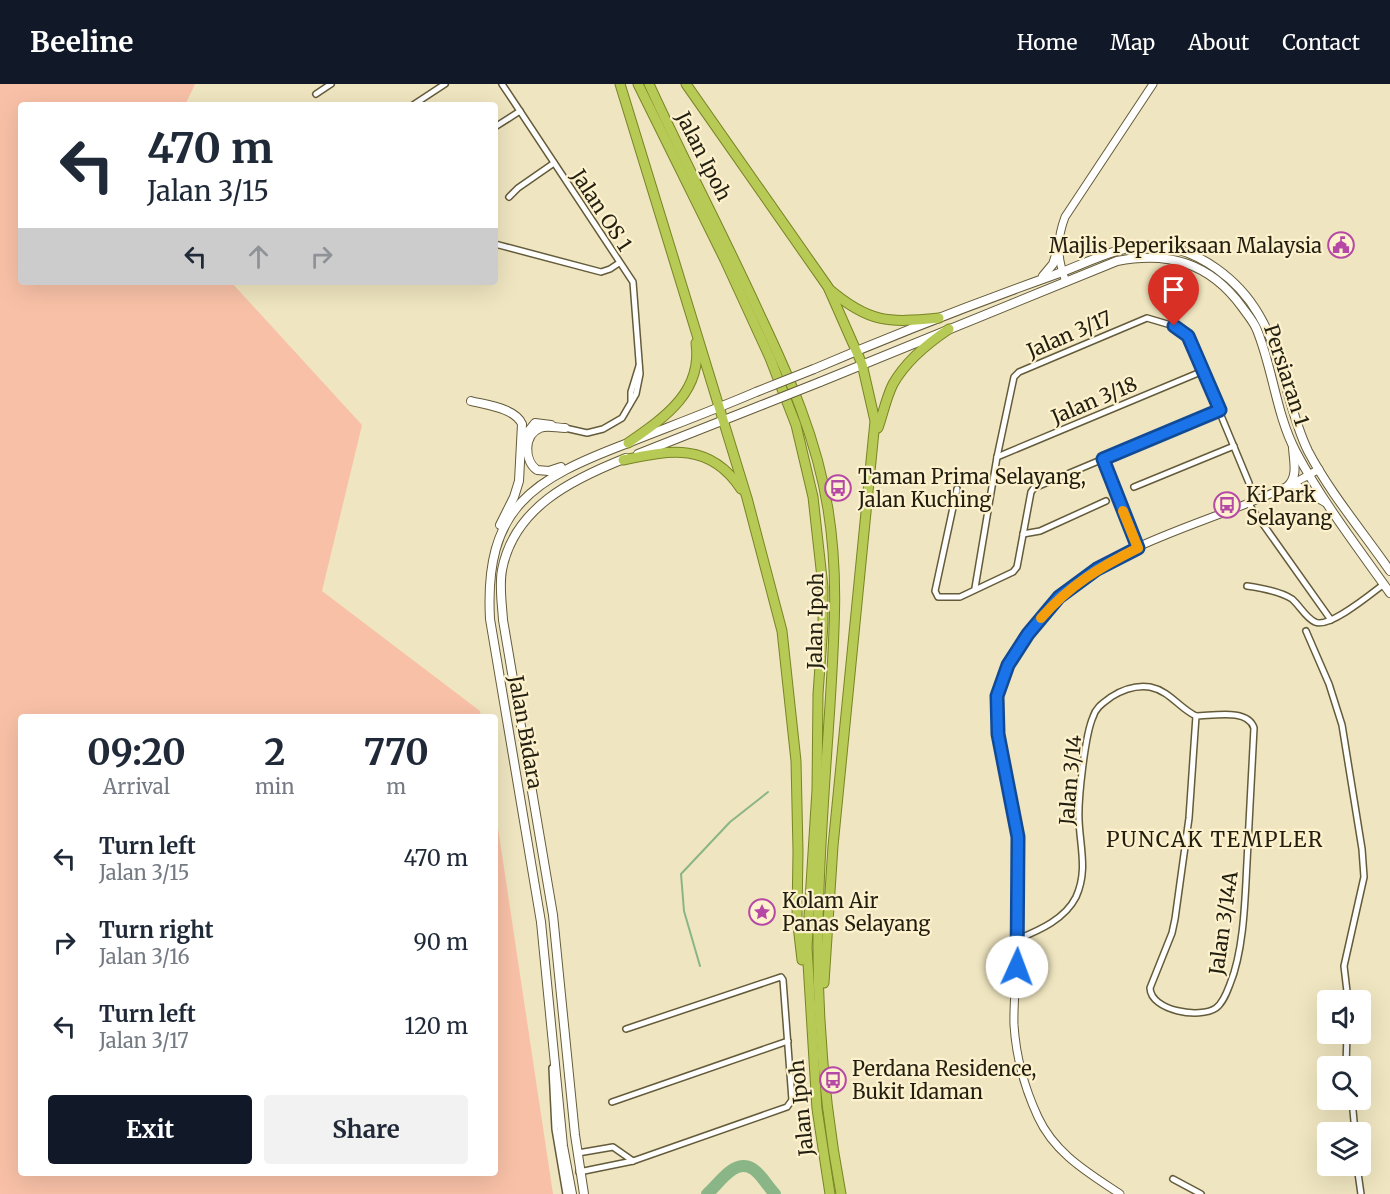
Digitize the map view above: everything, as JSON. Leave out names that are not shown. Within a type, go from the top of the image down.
[{"type":"highway","points":[[620,84],[747,498],[782,631],[796,761],[797,917],[808,988]]},
{"type":"highway","name":"Jalan Ipoh","points":[[638,84],[725,260],[770,358],[796,425],[812,488],[819,536],[823,615],[817,790],[807,920],[808,988],[817,1109],[830,1194]]},
{"type":"highway","name":"Jalan Ipoh","points":[[649,84],[793,386],[808,428],[828,508],[834,552],[836,635],[819,888],[820,1024],[828,1107],[841,1194]]},
{"type":"highway","points":[[686,84],[828,288],[862,364],[875,421],[833,846],[820,1024]]},
{"type":"highway","points":[[828,288],[858,311],[878,320],[911,321],[939,318]]},
{"type":"highway","points":[[628,443],[667,415],[686,393],[694,377],[697,351],[688,301]]},
{"type":"highway","points":[[875,436],[892,386],[900,373],[930,342],[949,329]]},
{"type":"highway","points":[[623,460],[674,451],[699,455],[713,460],[726,470],[747,498]]},
{"type":"main road","name":"Persiaran 1","points":[[814,369],[939,318],[1122,249],[1158,246],[1193,255],[1230,279],[1253,305],[1268,333],[1308,450],[1319,470],[1390,571]]},
{"type":"main road","points":[[1034,282],[1048,272],[1057,252]]},
{"type":"main road","name":"Persiaran 1","points":[[820,382],[1117,261],[1139,257],[1160,257],[1188,264],[1215,278],[1235,297],[1256,327],[1279,408],[1293,444],[1310,475],[1390,593]]},
{"type":"main road","name":"Jalan Bidara","points":[[574,1194],[563,1146],[541,922],[490,619],[490,567],[499,536],[530,494],[544,481],[593,456],[814,369]]},
{"type":"main road","name":"Jalan Bidara","points":[[584,1194],[579,1172],[553,915],[503,620],[501,585],[505,558],[510,543],[542,502],[577,480],[820,382]]},
{"type":"main road","points":[[471,401],[518,417],[523,428],[517,489],[491,545],[486,562],[484,587],[490,619]]},
{"type":"main road","points":[[520,444],[526,431],[535,423],[540,422],[565,428]]},
{"type":"main road","points":[[565,428],[543,427],[533,433],[527,451],[532,466],[537,470],[549,471],[593,456]]},
{"type":"main road","points":[[1293,444],[1294,475],[1290,485],[1329,504]]},
{"type":"main road","points":[[574,1194],[570,1161],[573,1153],[578,1153]]},
{"type":"street","points":[[316,94],[331,84]]},
{"type":"street","points":[[418,102],[445,84]]},
{"type":"street","name":"Jalan OS 1","points":[[502,84],[633,282],[640,365],[638,383],[631,402],[622,418],[603,429],[587,433],[565,428]]},
{"type":"street","points":[[1066,282],[1057,252],[1060,229],[1065,217],[1153,84]]},
{"type":"street","points":[[498,125],[520,111]]},
{"type":"street","points":[[509,197],[554,163]]},
{"type":"street","points":[[498,245],[601,272],[610,270],[619,263]]},
{"type":"street","name":"Jalan 3/17","points":[[975,588],[997,457],[1014,377],[1019,372],[1147,318],[1174,326],[1188,336],[1249,483]]},
{"type":"street","name":"Jalan 3/18","points":[[997,457],[1203,371]]},
{"type":"street","points":[[957,489],[935,594],[938,597],[960,597],[1013,572],[1017,567],[1031,492],[1034,488],[1220,410]]},
{"type":"street","points":[[1134,487],[1234,446]]},
{"type":"street","points":[[1103,459],[1138,548]]},
{"type":"street","points":[[1120,1194],[1071,1160],[1054,1143],[1039,1120],[1027,1091],[1014,1025],[1018,939],[1018,837],[998,734],[997,696],[1008,665],[1028,634],[1059,597],[1097,569],[1138,548],[1290,485],[1319,470]]},
{"type":"street","points":[[1023,534],[1040,531],[1106,501]]},
{"type":"street","points":[[1248,503],[1331,620]]},
{"type":"street","points":[[1247,586],[1265,589],[1290,598],[1315,622],[1331,620],[1384,584]]},
{"type":"street","points":[[1306,631],[1329,684],[1342,725],[1362,849],[1364,877],[1344,966],[1347,990]]},
{"type":"street","name":"Jalan 3/14","points":[[1018,939],[1055,921],[1073,903],[1080,885],[1083,869],[1078,818],[1086,744],[1093,715],[1099,706],[1116,694],[1131,688],[1149,687],[1166,693],[1196,716]]},
{"type":"street","name":"Jalan 3/14A","points":[[1196,716],[1243,716],[1252,723],[1254,728],[1244,912],[1236,967],[1221,1004],[1208,1011],[1186,1012],[1163,1005],[1151,994],[1152,981],[1172,933],[1175,919],[1189,818],[1196,716]]},
{"type":"street","points":[[579,1172],[633,1161],[790,1104],[788,1041],[781,977],[626,1029]]},
{"type":"street","points":[[612,1102],[788,1041]]},
{"type":"street","points":[[553,1046],[555,1129],[566,1194]]},
{"type":"street","points":[[578,1153],[613,1147],[633,1161]]},
{"type":"street","points":[[1358,1176],[1361,1194]]},
{"type":"street","points":[[1173,1179],[1200,1194]]},
{"type":"shaded area","points":[[0,84],[195,84],[186,102],[18,102],[18,285],[234,285],[362,425],[322,591],[480,711],[480,714],[18,714],[18,1176],[498,1176],[498,828],[553,1194],[0,1194]]},
{"type":"waterway","points":[[700,966],[684,911],[681,874],[730,822],[768,792]]},
{"type":"waterway","points":[[707,1194],[728,1173],[740,1166],[756,1171],[775,1194]]},
{"type":"slow traffic","points":[[1041,618],[1059,597],[1097,569],[1138,548],[1123,511]]},
{"type":"place","name":"Majlis Peperiksaan Malaysia","points":[[1341,245]]},
{"type":"place","name":"Taman Prima Selayang, Jalan Kuching","points":[[838,488]]},
{"type":"place","name":"Ki Park Selayang","points":[[1227,505]]},
{"type":"place","name":"Kolam Air Panas Selayang","points":[[762,912]]},
{"type":"place","name":"Perdana Residence, Bukit Idaman","points":[[833,1080]]},
{"type":"district","name":"PUNCAK TEMPLER","points":[[1215,839]]},
{"type":"route","points":[[1017,967],[1018,837],[998,734],[997,696],[1008,665],[1028,634],[1059,597],[1097,569],[1138,548],[1103,459],[1220,410],[1188,336],[1174,326]]}]
